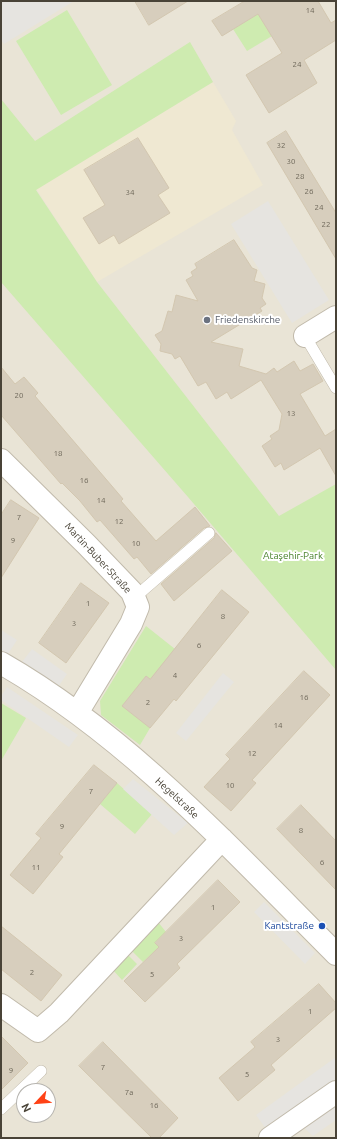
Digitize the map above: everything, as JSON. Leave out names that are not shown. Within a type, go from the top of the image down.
[{"type":"street","points":[[305,336],[336,317]]},
{"type":"street","name":"Martin-Buber-Straße","points":[[1,460],[132,592],[138,607],[131,624],[77,713]]},
{"type":"street","name":"Hegelstraße","points":[[1,663],[77,713],[144,767],[222,840],[336,954]]},
{"type":"street","points":[[1,1005],[38,1030],[59,1013],[222,840]]},
{"type":"street","points":[[270,1138],[336,1092]]},
{"type":"lane","points":[[305,336],[336,388]]},
{"type":"lane","points":[[134,598],[209,533]]},
{"type":"lane","points":[[1,1109],[41,1070]]},
{"type":"shaded area","points":[[1,1],[336,1],[336,1138],[1,1138]]},
{"type":"shaded area","points":[[1,1],[74,1],[4,44],[1,40]]},
{"type":"shaded area","points":[[213,82],[236,121],[232,130],[263,185],[97,282],[36,189]]},
{"type":"shaded area","points":[[268,201],[329,300],[292,323],[231,224]]},
{"type":"shaded area","points":[[1,630],[17,640],[8,654],[1,650]]},
{"type":"shaded area","points":[[32,649],[67,674],[58,687],[22,662]]},
{"type":"shaded area","points":[[223,673],[234,682],[186,741],[176,733]]},
{"type":"shaded area","points":[[7,687],[78,735],[69,747],[1,700],[1,696]]},
{"type":"shaded area","points":[[133,779],[188,823],[174,835],[123,789]]},
{"type":"shaded area","points":[[264,902],[315,953],[305,964],[254,912]]},
{"type":"shaded area","points":[[336,1057],[336,1079],[266,1129],[256,1115]]},
{"type":"shaded area","points":[[336,1099],[336,1120],[313,1136],[300,1124]]},
{"type":"green space","points":[[67,10],[112,85],[61,115],[16,41]]},
{"type":"green space","points":[[258,14],[272,36],[247,51],[233,29]]},
{"type":"green space","name":"Ataşehir-Park","points":[[190,42],[213,82],[36,190],[97,282],[279,516],[336,484],[336,670],[1,282],[1,99],[35,141]]},
{"type":"green space","points":[[146,626],[175,649],[150,679],[146,676],[122,706],[150,728],[140,745],[101,715],[100,701]]},
{"type":"green space","points":[[1,703],[26,718],[1,761]]},
{"type":"green space","points":[[117,783],[152,814],[135,834],[100,804]]},
{"type":"green space","points":[[158,922],[166,932],[155,943],[159,947],[143,962],[131,950]]},
{"type":"green space","points":[[128,955],[137,964],[122,980],[113,970]]},
{"type":"building","points":[[135,1],[188,1],[149,25]]},
{"type":"building","points":[[245,1],[318,1],[331,23],[336,20],[336,40],[304,60],[317,83],[269,113],[246,75],[282,53],[258,14],[222,36],[212,21]]},
{"type":"building","points":[[286,131],[336,213],[336,259],[267,143]]},
{"type":"building","points":[[138,138],[169,188],[158,195],[170,213],[119,244],[114,235],[99,244],[83,218],[105,205],[84,170]]},
{"type":"building","name":"Friedenskirche","points":[[234,240],[252,268],[257,270],[254,281],[265,284],[262,298],[266,304],[260,308],[262,311],[211,342],[243,349],[239,366],[266,374],[274,368],[277,372],[294,361],[300,371],[313,364],[323,381],[300,394],[325,436],[336,429],[336,476],[320,448],[284,470],[281,463],[275,467],[262,446],[272,439],[270,436],[279,430],[282,414],[261,380],[231,399],[227,392],[216,399],[206,382],[198,386],[180,356],[175,359],[172,354],[160,351],[161,344],[155,335],[162,331],[168,311],[172,312],[176,295],[198,301],[186,280],[193,276],[191,272],[197,268],[195,264]]},
{"type":"building","points":[[1,367],[15,384],[24,377],[38,393],[35,396],[123,499],[121,501],[156,541],[195,507],[210,526],[204,528],[151,574],[137,557],[134,559],[100,520],[97,522],[80,501],[62,483],[61,484],[1,415]]},
{"type":"building","points":[[11,500],[39,518],[1,578],[1,515]]},
{"type":"building","points":[[216,533],[232,551],[174,601],[161,584],[214,538]]},
{"type":"building","points":[[81,583],[109,603],[66,663],[39,643]]},
{"type":"building","points":[[222,590],[249,612],[176,701],[174,699],[150,728],[122,706],[146,676],[150,679]]},
{"type":"building","points":[[304,671],[330,695],[252,780],[256,783],[231,811],[204,787],[230,759],[226,755]]},
{"type":"building","points":[[94,765],[117,783],[59,854],[63,857],[33,894],[10,875],[41,838],[36,834]]},
{"type":"building","points":[[301,805],[336,841],[336,890],[277,829]]},
{"type":"building","points":[[218,880],[240,902],[177,964],[180,968],[145,1002],[124,981],[159,947],[155,943]]},
{"type":"building","points":[[1,926],[62,975],[41,1001],[1,969]]},
{"type":"building","points":[[319,984],[336,1003],[336,1008],[271,1065],[275,1070],[238,1101],[219,1078],[255,1047],[251,1042]]},
{"type":"building","points":[[1,1036],[28,1063],[1,1090]]},
{"type":"building","points":[[103,1042],[178,1118],[159,1138],[152,1138],[79,1066]]},
{"type":"place","name":"Friedenskirche","points":[[207,320]]},
{"type":"place","name":"Kantstraße","points":[[322,926]]}]
